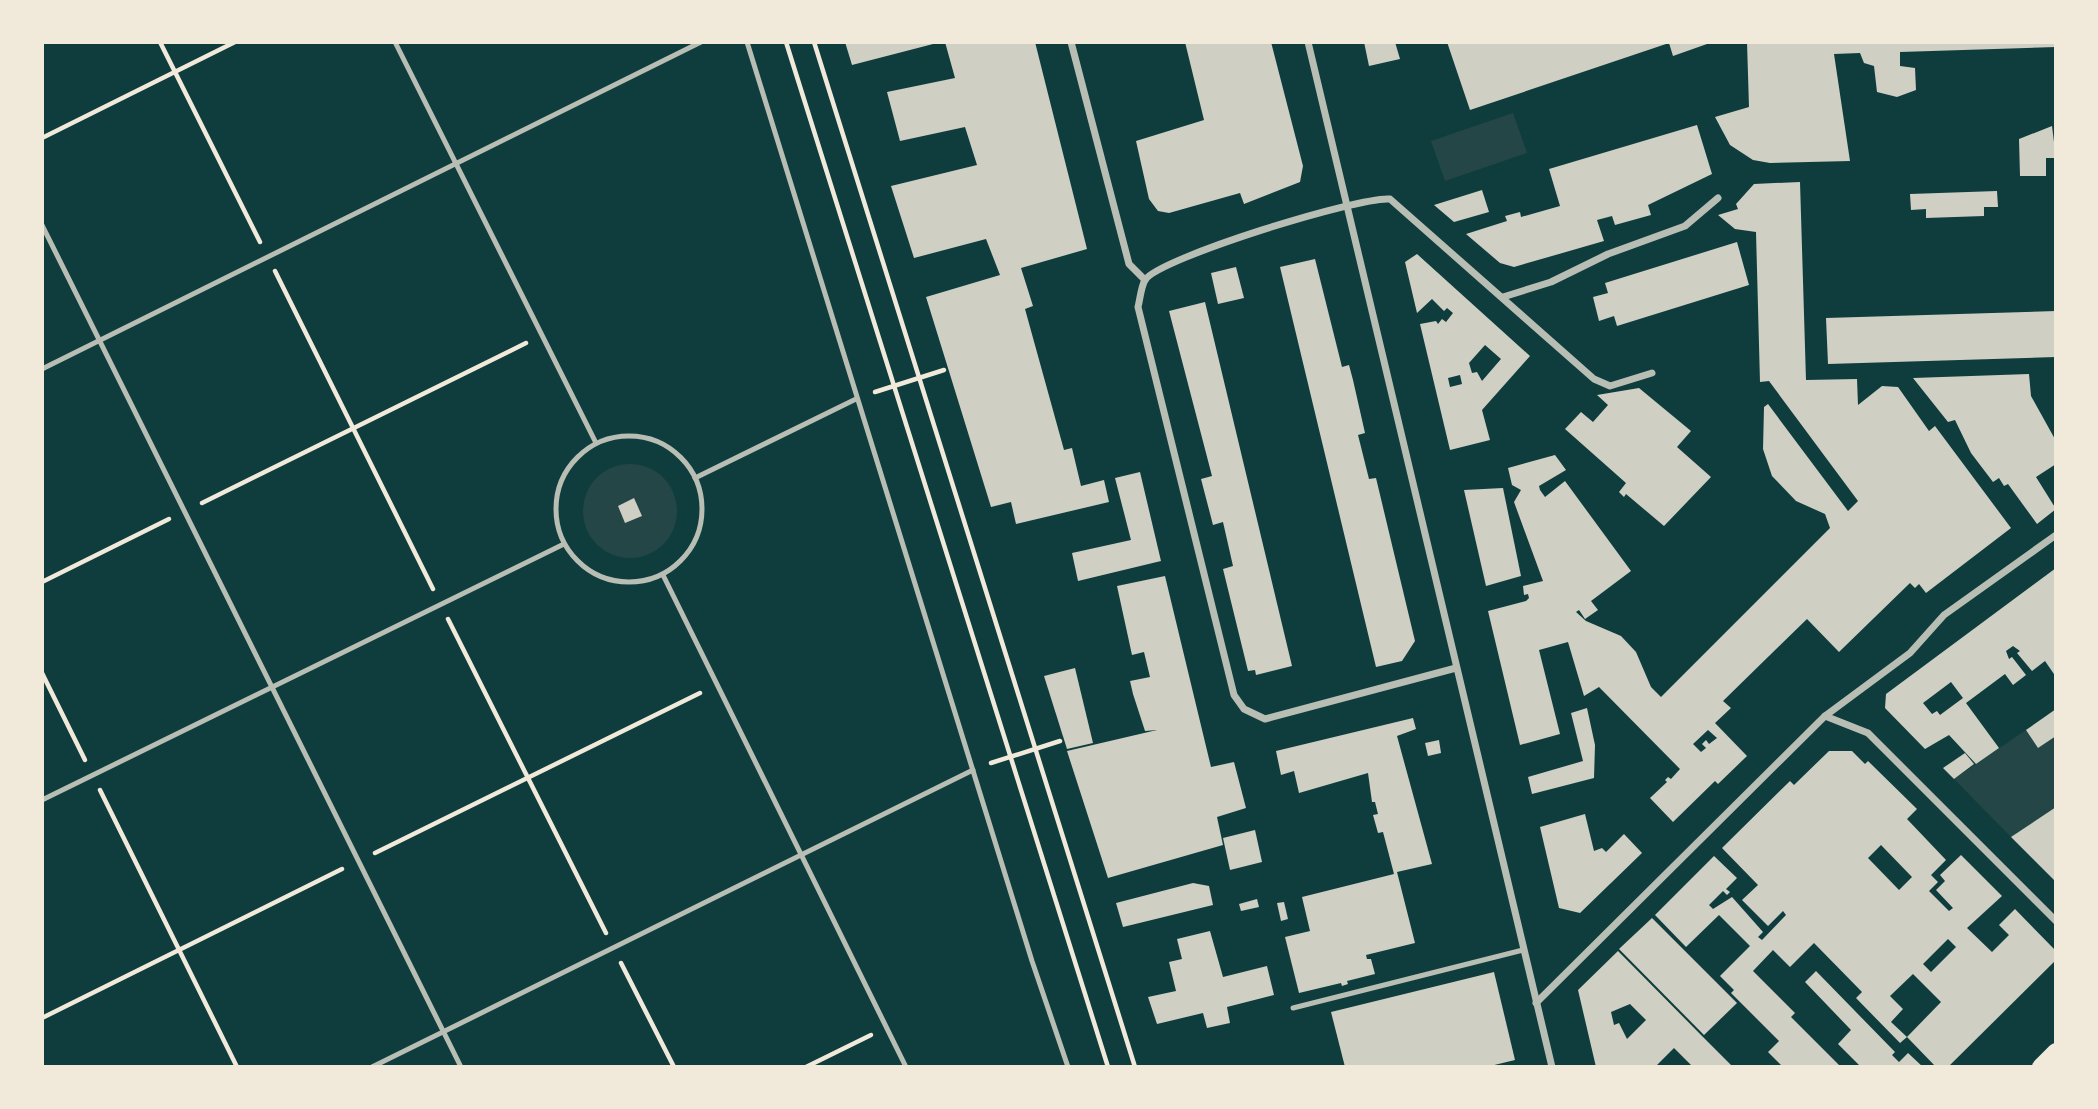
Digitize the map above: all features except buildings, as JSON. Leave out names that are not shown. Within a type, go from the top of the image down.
[{"type":"main road","points":[[2041,1067],[2056,1052]]},
{"type":"street","points":[[1071,42],[1129,264],[1145,280]]},
{"type":"street","points":[[1308,42],[1552,1067]]},
{"type":"street","points":[[1503,296],[1551,282],[1608,254],[1685,226],[1718,198]]},
{"type":"street","points":[[1456,668],[1265,719],[1244,709],[1234,695],[1138,306],[1145,280],[1170,262],[1347,205],[1390,199],[1594,379],[1610,386],[1652,373]]},
{"type":"street","points":[[1536,1003],[1825,716],[1910,653],[1944,615],[2056,535]]},
{"type":"street","points":[[1825,716],[1868,733],[2056,921]]},
{"type":"lane","points":[[395,42],[596,443]]},
{"type":"lane","points":[[42,369],[701,42]]},
{"type":"lane","points":[[747,42],[1031,961],[1068,1067]]},
{"type":"lane","points":[[42,225],[461,1067]]},
{"type":"lane","points":[[695,478],[856,399]]},
{"type":"lane","points":[[634,436],[653,440],[670,448],[685,461],[695,478],[701,495],[703,514],[699,533],[678,564],[663,575],[626,583],[607,580],[575,559],[564,544],[557,526],[555,506],[559,487],[580,454],[596,443],[614,437],[634,436]]},
{"type":"lane","points":[[42,800],[564,544]]},
{"type":"lane","points":[[663,575],[906,1067]]},
{"type":"lane","points":[[372,1067],[612,946],[973,770]]},
{"type":"lane","points":[[1293,1008],[1523,950]]},
{"type":"path","points":[[160,42],[674,1067]]},
{"type":"path","points":[[42,138],[235,42]]},
{"type":"path","points":[[786,42],[1108,1067]]},
{"type":"path","points":[[814,42],[1135,1067]]},
{"type":"path","points":[[191,508],[543,335]]},
{"type":"path","points":[[856,399],[944,370]]},
{"type":"path","points":[[42,582],[179,514]]},
{"type":"path","points":[[42,673],[237,1067]]},
{"type":"path","points":[[42,1018],[718,684]]},
{"type":"path","points":[[973,770],[1060,741]]},
{"type":"path","points":[[806,1067],[887,1028]]},
{"type":"shaded area","points":[[1513,113],[1527,153],[1445,181],[1431,141]]},
{"type":"shaded area","points":[[630,464],[648,467],[663,478],[674,493],[677,511],[674,529],[663,544],[648,555],[630,558],[612,555],[597,544],[586,529],[583,511],[586,493],[597,478],[612,467]]},
{"type":"shaded area","points":[[2026,730],[2038,748],[2056,736],[2056,807],[2011,837],[1954,779]]}]
